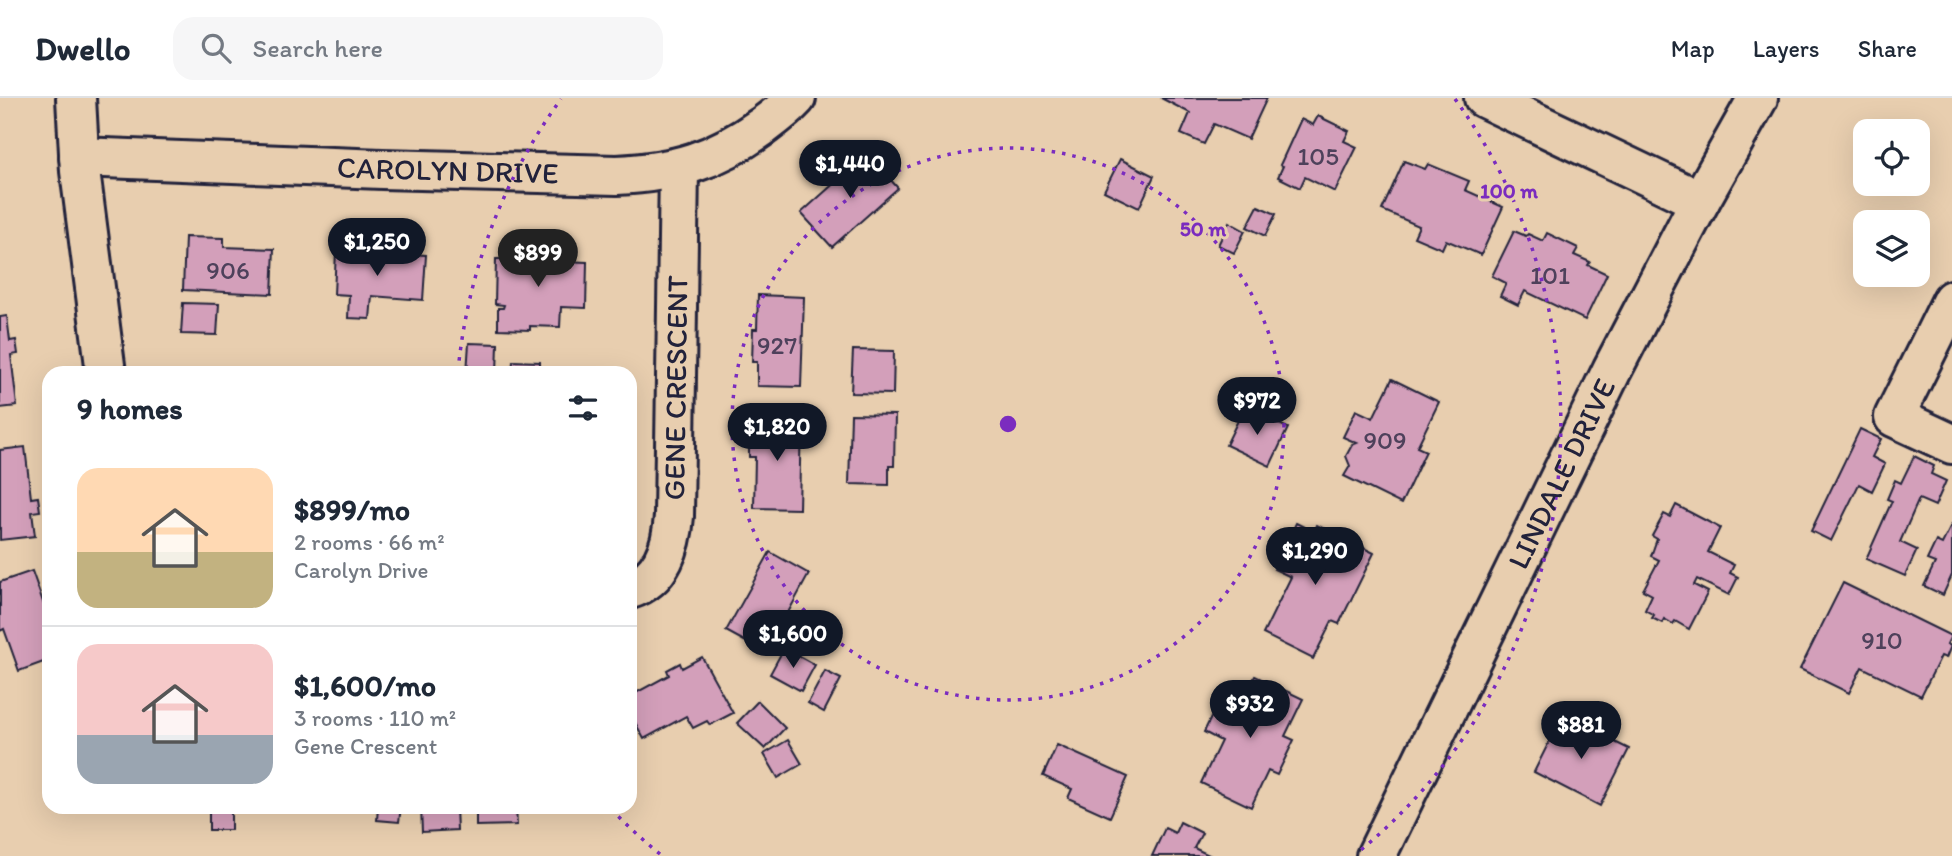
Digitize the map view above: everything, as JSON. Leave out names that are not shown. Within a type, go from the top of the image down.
[{"type":"street","points":[[76,98],[79,157],[105,366]]},
{"type":"street","name":"CAROLYN DRIVE","points":[[79,157],[382,169],[617,175],[647,173],[679,168],[729,149],[787,108],[796,98]]},
{"type":"street","points":[[1485,98],[1700,201]]},
{"type":"street","name":"LINDALE DRIVE","points":[[1376,856],[1612,370],[1700,201],[1758,98]]},
{"type":"street","name":"GENE CRESCENT","points":[[637,586],[653,574],[668,551],[672,538],[679,168]]},
{"type":"street","points":[[1952,300],[1894,417],[1952,444]]},
{"type":"building","points":[[1161,98],[1267,98],[1248,139],[1214,124],[1204,144],[1181,134],[1190,113]]},
{"type":"building","points":[[1318,116],[1349,131],[1344,141],[1357,147],[1335,192],[1305,177],[1300,188],[1278,177],[1283,166],[1280,165],[1301,119],[1313,125]]},
{"type":"building","points":[[867,154],[898,188],[832,247],[801,213]]},
{"type":"building","points":[[1120,159],[1154,176],[1139,208],[1104,191]]},
{"type":"building","points":[[1404,161],[1425,169],[1428,164],[1469,181],[1465,190],[1503,207],[1481,255],[1446,240],[1442,249],[1414,237],[1419,226],[1382,210]]},
{"type":"building","points":[[1258,206],[1276,214],[1265,236],[1247,227]]},
{"type":"building","points":[[1229,222],[1245,231],[1234,253],[1218,245]]},
{"type":"building","points":[[1514,231],[1543,241],[1547,233],[1578,248],[1574,255],[1607,274],[1585,320],[1525,291],[1518,305],[1500,296],[1506,283],[1492,276]]},
{"type":"building","points":[[185,237],[224,238],[224,247],[274,249],[272,294],[183,290]]},
{"type":"building","points":[[358,244],[377,245],[377,252],[426,255],[423,300],[372,296],[370,319],[348,318],[349,295],[334,294],[336,251],[358,252]]},
{"type":"building","points":[[518,251],[563,253],[563,261],[587,262],[586,308],[561,307],[560,327],[498,329],[498,308],[503,308],[504,305],[495,304],[496,259],[518,259]]},
{"type":"building","points":[[758,295],[804,297],[801,387],[757,386],[757,362],[752,362]]},
{"type":"building","points":[[183,303],[219,304],[217,335],[181,334]]},
{"type":"building","points":[[7,316],[10,341],[16,340],[18,354],[11,355],[17,406],[0,408],[0,317]]},
{"type":"building","points":[[469,343],[498,344],[497,366],[467,366]]},
{"type":"building","points":[[853,350],[894,351],[893,394],[851,393]]},
{"type":"building","points":[[513,361],[540,362],[540,366],[513,366]]},
{"type":"building","points":[[1392,379],[1439,402],[1417,447],[1426,451],[1401,504],[1344,476],[1350,466],[1346,456],[1352,445],[1357,443],[1343,437],[1356,410],[1373,418]]},
{"type":"building","points":[[1244,408],[1288,428],[1270,466],[1226,445]]},
{"type":"building","points":[[851,414],[895,415],[894,466],[889,466],[889,485],[849,484]]},
{"type":"building","points":[[756,418],[801,419],[799,509],[754,508],[755,457],[749,457],[749,442],[756,442]]},
{"type":"building","points":[[1860,429],[1881,439],[1872,457],[1885,464],[1872,491],[1859,484],[1831,541],[1811,531]]},
{"type":"building","points":[[25,447],[31,498],[38,497],[40,511],[32,512],[35,536],[0,540],[0,450]]},
{"type":"building","points":[[1914,456],[1934,466],[1931,474],[1946,481],[1935,506],[1919,499],[1900,542],[1917,550],[1905,576],[1866,559],[1892,501],[1887,499],[1895,480],[1901,483]]},
{"type":"building","points":[[1676,505],[1720,528],[1708,552],[1734,565],[1730,573],[1738,577],[1729,595],[1697,579],[1694,585],[1708,592],[1689,629],[1675,621],[1673,624],[1664,619],[1662,623],[1652,618],[1654,615],[1645,610],[1652,595],[1643,590],[1659,560],[1651,556],[1657,539],[1652,536],[1664,514],[1670,517]]},
{"type":"building","points":[[1296,523],[1314,532],[1317,525],[1374,553],[1339,624],[1332,621],[1313,659],[1263,634],[1291,577],[1274,569]]},
{"type":"building","points":[[1952,524],[1952,575],[1943,595],[1924,586],[1935,563],[1927,560],[1936,541],[1942,544]]},
{"type":"building","points":[[770,552],[809,574],[766,653],[726,631]]},
{"type":"building","points":[[32,571],[42,599],[42,663],[19,671],[4,629],[0,631],[0,582]]},
{"type":"building","points":[[1843,583],[1951,636],[1947,644],[1951,646],[1946,658],[1941,656],[1921,696],[1862,667],[1849,693],[1800,669]]},
{"type":"building","points":[[784,648],[815,665],[801,691],[770,674]]},
{"type":"building","points":[[702,657],[733,713],[710,725],[707,721],[693,728],[686,716],[644,739],[637,726],[637,692],[669,675],[667,670],[680,663],[682,668]]},
{"type":"building","points":[[825,671],[841,679],[824,712],[808,703]]},
{"type":"building","points":[[1255,676],[1303,699],[1285,736],[1294,740],[1277,775],[1268,771],[1251,807],[1201,783],[1221,741],[1204,732],[1219,701],[1232,708],[1237,698],[1245,695]]},
{"type":"building","points":[[758,701],[785,728],[765,749],[737,723]]},
{"type":"building","points":[[1562,716],[1629,749],[1600,806],[1534,772]]},
{"type":"building","points":[[788,740],[802,764],[778,778],[764,754]]},
{"type":"building","points":[[1057,745],[1128,777],[1110,817],[1068,798],[1072,789],[1043,776]]},
{"type":"building","points":[[209,814],[231,814],[231,830],[209,830]]},
{"type":"building","points":[[377,814],[400,814],[399,822],[377,820]]},
{"type":"building","points":[[421,814],[456,814],[457,830],[422,832]]},
{"type":"building","points":[[476,814],[516,814],[517,825],[476,826]]},
{"type":"building","points":[[1180,822],[1202,833],[1194,848],[1211,856],[1152,856],[1165,828],[1175,833]]}]
